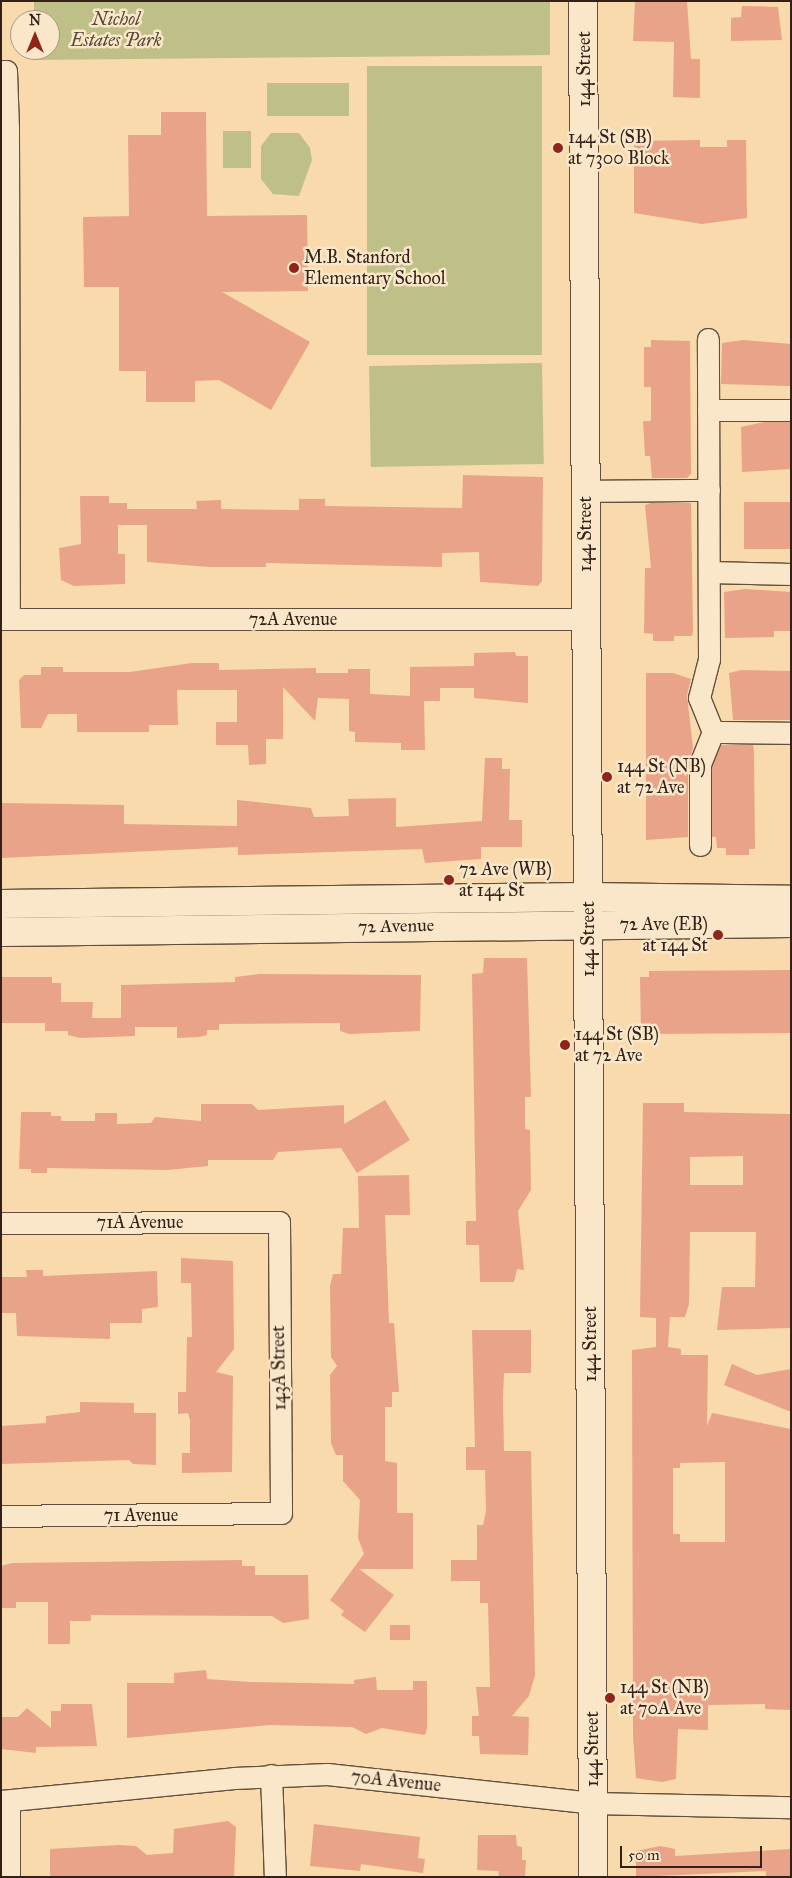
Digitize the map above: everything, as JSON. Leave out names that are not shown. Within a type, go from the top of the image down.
[{"type":"main road","name":"144 Street","points":[[583,1],[593,1877]]},
{"type":"main road","name":"72 Avenue","points":[[1,904],[587,897],[791,900]]},
{"type":"main road","name":"72 Avenue","points":[[1,932],[791,923]]},
{"type":"street","points":[[4,71],[5,619]]},
{"type":"street","points":[[700,845],[700,764],[713,732],[699,698],[709,659],[708,339]]},
{"type":"street","points":[[708,410],[791,410]]},
{"type":"street","points":[[585,491],[708,490]]},
{"type":"street","points":[[709,572],[791,574]]},
{"type":"street","name":"72A Avenue","points":[[5,619],[586,620]]},
{"type":"street","points":[[713,732],[791,733]]},
{"type":"street","name":"71A Avenue","points":[[1,1223],[279,1222]]},
{"type":"street","name":"143A Street","points":[[279,1222],[280,1514]]},
{"type":"street","name":"71 Avenue","points":[[1,1516],[280,1514]]},
{"type":"street","points":[[271,1775],[275,1877]]},
{"type":"street","name":"70A Avenue","points":[[5,1801],[271,1775],[355,1777],[592,1803],[791,1807]]},
{"type":"street","points":[[5,1801],[9,1877]]},
{"type":"green space","name":"Nichol Estates Park","points":[[34,1],[550,1],[550,55],[60,60],[60,10],[34,10]]},
{"type":"green space","points":[[367,66],[542,66],[542,355],[367,355]]},
{"type":"green space","points":[[267,83],[349,83],[349,116],[267,116]]},
{"type":"green space","points":[[223,131],[251,131],[251,168],[223,168]]},
{"type":"green space","points":[[271,133],[299,133],[310,148],[312,160],[299,196],[273,194],[261,179],[261,146]]},
{"type":"green space","points":[[542,363],[544,464],[371,467],[369,366]]},
{"type":"building","points":[[635,1],[687,1],[691,59],[700,59],[700,98],[673,97],[674,42],[633,41]]},
{"type":"building","points":[[742,6],[778,7],[782,40],[731,41],[731,18],[741,17]]},
{"type":"building","points":[[161,112],[206,112],[207,216],[307,215],[308,291],[222,292],[310,342],[271,410],[219,380],[195,381],[195,402],[146,402],[146,371],[119,371],[119,287],[84,287],[83,217],[129,216],[128,135],[161,135]]},
{"type":"building","points":[[700,140],[700,147],[727,147],[727,140],[746,140],[747,218],[702,224],[634,213],[634,141]]},
{"type":"building","points":[[651,340],[690,341],[691,474],[687,478],[652,478],[650,456],[645,456],[643,421],[651,421],[651,387],[644,387],[644,347],[651,347]]},
{"type":"building","points":[[743,340],[791,344],[791,386],[721,384],[722,343]]},
{"type":"building","points":[[764,422],[791,422],[791,469],[742,472],[741,427]]},
{"type":"building","points":[[463,475],[543,477],[542,581],[538,586],[480,582],[479,552],[442,553],[442,567],[266,563],[266,567],[209,567],[147,562],[147,525],[118,525],[118,554],[125,554],[125,584],[74,586],[61,580],[59,548],[81,544],[80,496],[109,496],[109,503],[127,503],[127,509],[197,509],[196,501],[221,500],[221,509],[299,510],[299,499],[325,499],[325,506],[462,508]]},
{"type":"building","points":[[744,502],[791,502],[791,549],[744,549]]},
{"type":"building","points":[[651,503],[691,503],[693,630],[692,636],[674,636],[674,641],[653,641],[653,634],[644,633],[645,568],[651,568],[645,505]]},
{"type":"building","points":[[745,589],[791,592],[791,631],[774,631],[774,637],[725,638],[724,592]]},
{"type":"building","points":[[515,652],[516,656],[528,656],[528,703],[474,698],[474,688],[440,688],[440,701],[424,701],[425,750],[401,750],[401,743],[355,742],[355,732],[349,731],[349,699],[318,698],[315,721],[283,687],[283,739],[266,739],[266,764],[249,765],[248,745],[216,745],[216,722],[237,722],[237,690],[177,690],[178,725],[149,725],[149,732],[77,732],[77,714],[48,714],[41,728],[21,728],[19,680],[24,675],[41,675],[41,667],[63,667],[63,672],[130,672],[192,663],[219,663],[219,670],[316,668],[316,673],[348,673],[348,669],[370,669],[370,694],[410,696],[410,667],[474,666],[474,653]]},
{"type":"building","points":[[741,670],[791,671],[791,720],[733,720],[729,673]]},
{"type":"building","points":[[646,673],[673,673],[691,679],[687,695],[693,748],[688,764],[688,837],[646,840]]},
{"type":"building","points":[[721,745],[753,745],[755,849],[749,849],[749,855],[726,855],[726,848],[717,848],[716,837],[712,837],[712,766]]},
{"type":"building","points":[[485,758],[502,758],[502,769],[510,769],[509,820],[522,820],[522,847],[481,847],[481,859],[425,863],[422,849],[238,855],[238,847],[1,858],[1,803],[124,805],[124,824],[237,826],[237,800],[311,808],[314,817],[349,816],[348,799],[396,798],[396,827],[482,821]]},
{"type":"building","points":[[484,958],[527,958],[531,1097],[525,1097],[525,1129],[530,1130],[531,1190],[518,1211],[524,1270],[517,1269],[514,1282],[480,1282],[479,1245],[466,1245],[466,1221],[476,1221],[472,974],[483,973]]},
{"type":"building","points":[[791,970],[791,1033],[649,1034],[649,1029],[641,1029],[640,977],[649,977],[649,971]]},
{"type":"building","points":[[259,974],[421,975],[420,1031],[349,1034],[340,1031],[340,1023],[219,1024],[219,1030],[207,1030],[207,1035],[199,1037],[177,1038],[177,1027],[135,1027],[135,1036],[80,1038],[68,1035],[68,1031],[45,1031],[45,1023],[1,1023],[1,977],[52,977],[52,983],[61,983],[61,1002],[93,1002],[92,1018],[121,1018],[121,985],[235,982],[235,977]]},
{"type":"building","points":[[385,1100],[410,1140],[357,1173],[341,1148],[278,1152],[273,1160],[208,1160],[208,1166],[167,1170],[47,1168],[47,1173],[31,1173],[31,1169],[19,1169],[21,1112],[51,1112],[51,1116],[61,1116],[61,1121],[95,1121],[95,1113],[117,1113],[117,1124],[151,1123],[155,1117],[201,1121],[201,1104],[252,1104],[258,1110],[344,1105],[344,1124]]},
{"type":"building","points":[[643,1103],[684,1103],[684,1112],[791,1114],[791,1328],[717,1330],[722,1287],[755,1287],[756,1232],[690,1232],[689,1304],[685,1317],[670,1317],[668,1347],[681,1349],[681,1355],[708,1355],[707,1426],[712,1413],[791,1429],[791,1710],[765,1709],[765,1704],[708,1705],[708,1730],[678,1729],[676,1779],[662,1782],[636,1778],[633,1736],[632,1350],[656,1347],[656,1318],[640,1317]],"holes":[[[743,1156],[743,1185],[690,1185],[690,1157]],[[725,1462],[725,1542],[680,1542],[680,1534],[673,1534],[673,1468],[680,1468],[680,1463]]]},
{"type":"building","points":[[409,1175],[410,1215],[385,1215],[389,1323],[394,1323],[399,1392],[392,1392],[392,1407],[385,1407],[385,1461],[397,1463],[397,1513],[413,1513],[413,1569],[359,1569],[394,1595],[365,1632],[341,1615],[344,1611],[330,1600],[364,1554],[358,1538],[360,1500],[343,1481],[343,1455],[336,1455],[331,1443],[330,1375],[337,1366],[331,1357],[330,1286],[333,1274],[341,1274],[343,1228],[359,1228],[358,1176]]},
{"type":"building","points":[[181,1258],[233,1261],[234,1349],[216,1372],[233,1376],[232,1472],[182,1473],[182,1453],[190,1453],[190,1420],[188,1413],[178,1414],[178,1392],[186,1392],[187,1337],[192,1337],[191,1283],[181,1283]]},
{"type":"building","points":[[26,1270],[43,1270],[43,1276],[157,1271],[158,1307],[142,1309],[142,1323],[110,1323],[110,1339],[17,1336],[16,1313],[1,1313],[1,1277],[27,1277]]},
{"type":"building","points":[[472,1330],[531,1330],[531,1373],[504,1373],[503,1399],[504,1451],[531,1451],[535,1675],[529,1696],[512,1716],[529,1717],[528,1755],[480,1754],[479,1736],[472,1736],[472,1716],[479,1716],[476,1687],[490,1687],[488,1603],[480,1603],[480,1581],[451,1581],[451,1560],[477,1560],[477,1525],[483,1525],[486,1511],[485,1470],[466,1470],[466,1447],[475,1447]]},
{"type":"building","points":[[732,1364],[757,1375],[791,1369],[791,1412],[724,1385]]},
{"type":"building","points":[[80,1402],[134,1403],[134,1413],[156,1413],[156,1465],[133,1464],[129,1460],[1,1464],[1,1426],[46,1423],[46,1416],[80,1412]]},
{"type":"building","points":[[242,1560],[242,1566],[255,1566],[255,1575],[308,1575],[309,1619],[283,1623],[272,1616],[91,1615],[91,1621],[70,1621],[70,1644],[48,1644],[48,1602],[16,1602],[16,1608],[1,1608],[1,1566],[12,1563]]},
{"type":"building","points":[[390,1625],[410,1625],[410,1640],[390,1640]]},
{"type":"building","points":[[206,1670],[207,1679],[250,1682],[354,1684],[354,1680],[376,1677],[377,1690],[413,1690],[413,1681],[427,1681],[427,1729],[425,1735],[382,1728],[366,1734],[352,1727],[270,1725],[127,1738],[127,1683],[174,1683],[174,1673]]},
{"type":"building","points":[[61,1704],[92,1704],[97,1746],[36,1747],[36,1753],[1,1749],[1,1717],[18,1717],[27,1708],[51,1728],[51,1711],[61,1711]]},
{"type":"building","points":[[228,1821],[236,1827],[234,1877],[50,1877],[50,1849],[119,1845],[136,1846],[147,1855],[173,1853],[174,1829]]},
{"type":"building","points":[[314,1824],[420,1837],[418,1858],[425,1859],[423,1873],[361,1864],[360,1871],[310,1866]]},
{"type":"building","points":[[478,1835],[516,1835],[517,1846],[522,1847],[522,1860],[526,1860],[525,1877],[498,1877],[499,1871],[477,1870]]},
{"type":"building","points":[[660,1846],[675,1849],[675,1856],[791,1849],[791,1877],[766,1877],[766,1871],[636,1877],[636,1851]]},
{"type":"place","name":"144 St (SB) at 7300 Block","points":[[558,148]]},
{"type":"place","name":"M.B. Stanford Elementary School","points":[[294,268]]},
{"type":"place","name":"144 St (NB) at 72 Ave","points":[[607,777]]},
{"type":"place","name":"72 Ave (WB) at 144 St","points":[[449,880]]},
{"type":"place","name":"72 Ave (EB) at 144 St","points":[[718,935]]},
{"type":"place","name":"144 St (SB) at 72 Ave","points":[[565,1045]]},
{"type":"place","name":"144 St (NB) at 70A Ave","points":[[610,1698]]}]
